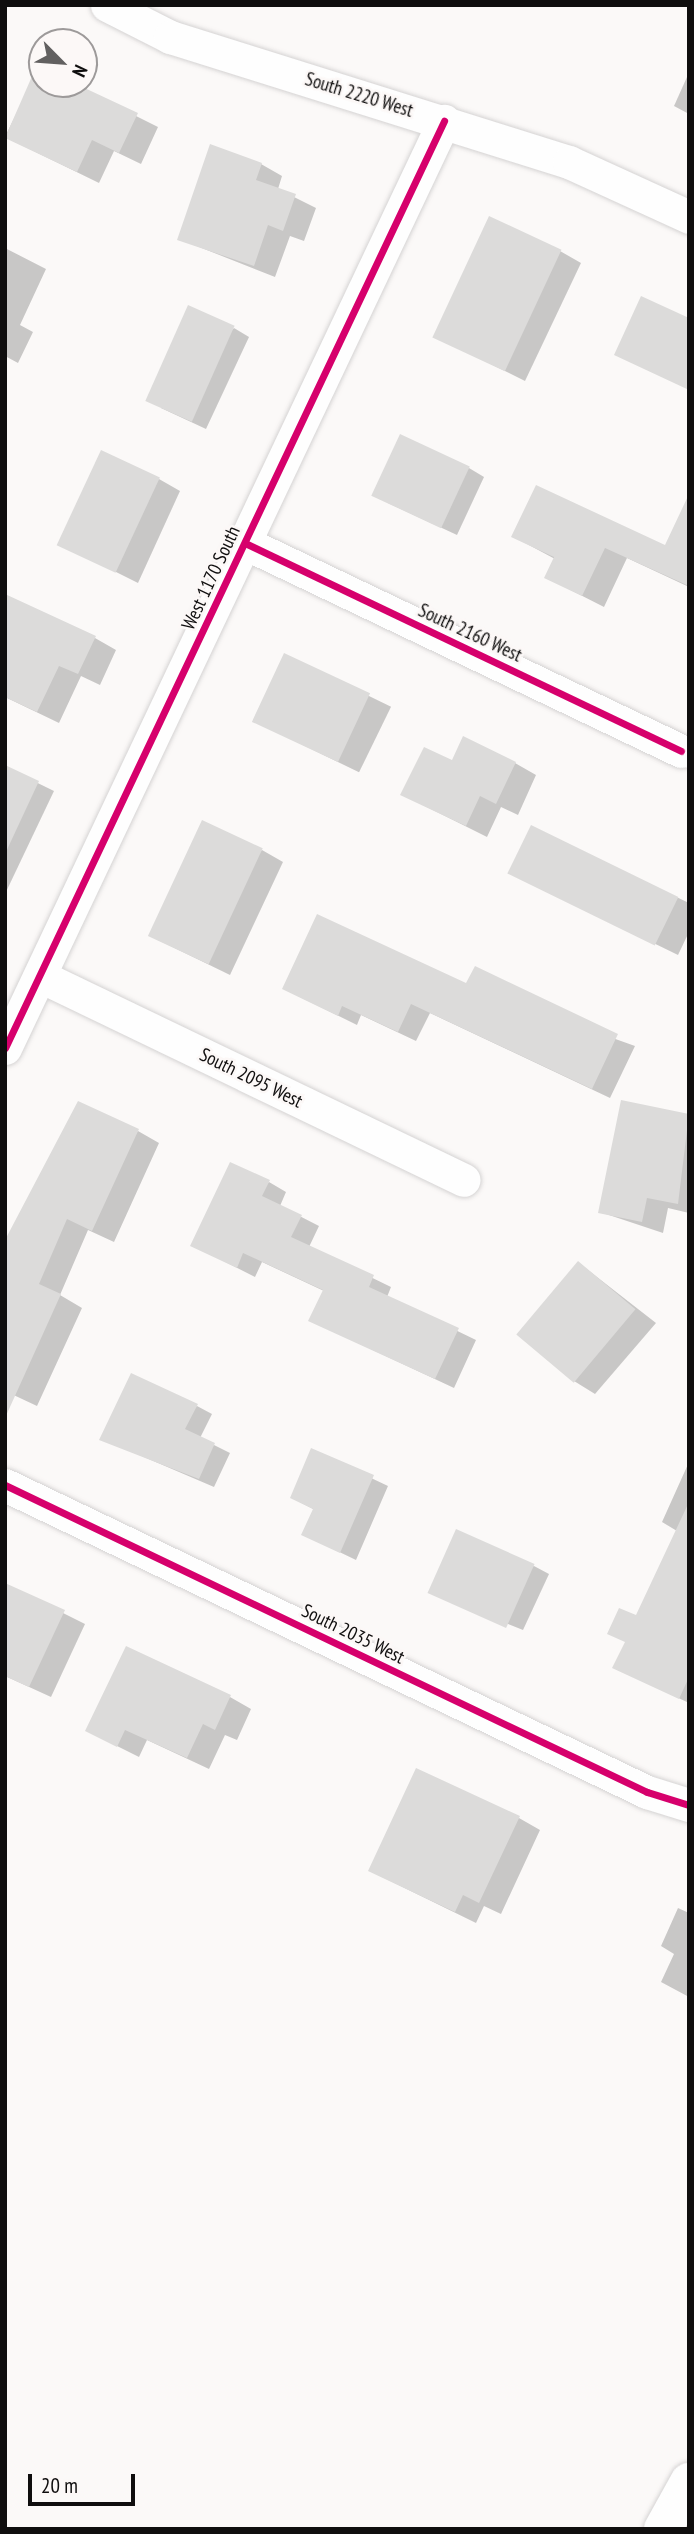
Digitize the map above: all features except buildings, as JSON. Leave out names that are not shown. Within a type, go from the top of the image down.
[{"type":"highway","points":[[663,2529],[689,2482]]},
{"type":"street","name":"South 2220 West","points":[[107,5],[170,37],[569,162],[689,217]]},
{"type":"street","name":"West 1170 South","points":[[5,1048],[444,121]]},
{"type":"street","name":"South 2160 West","points":[[245,544],[681,751]]},
{"type":"street","name":"South 2095 West","points":[[40,976],[463,1180]]},
{"type":"street","name":"South 2035 West","points":[[5,1485],[647,1792],[689,1805]]},
{"type":"cycle path","points":[[5,1048],[444,121]]},
{"type":"cycle path","points":[[245,543],[681,751]]},
{"type":"cycle path","points":[[5,1485],[647,1792],[689,1805]]}]
